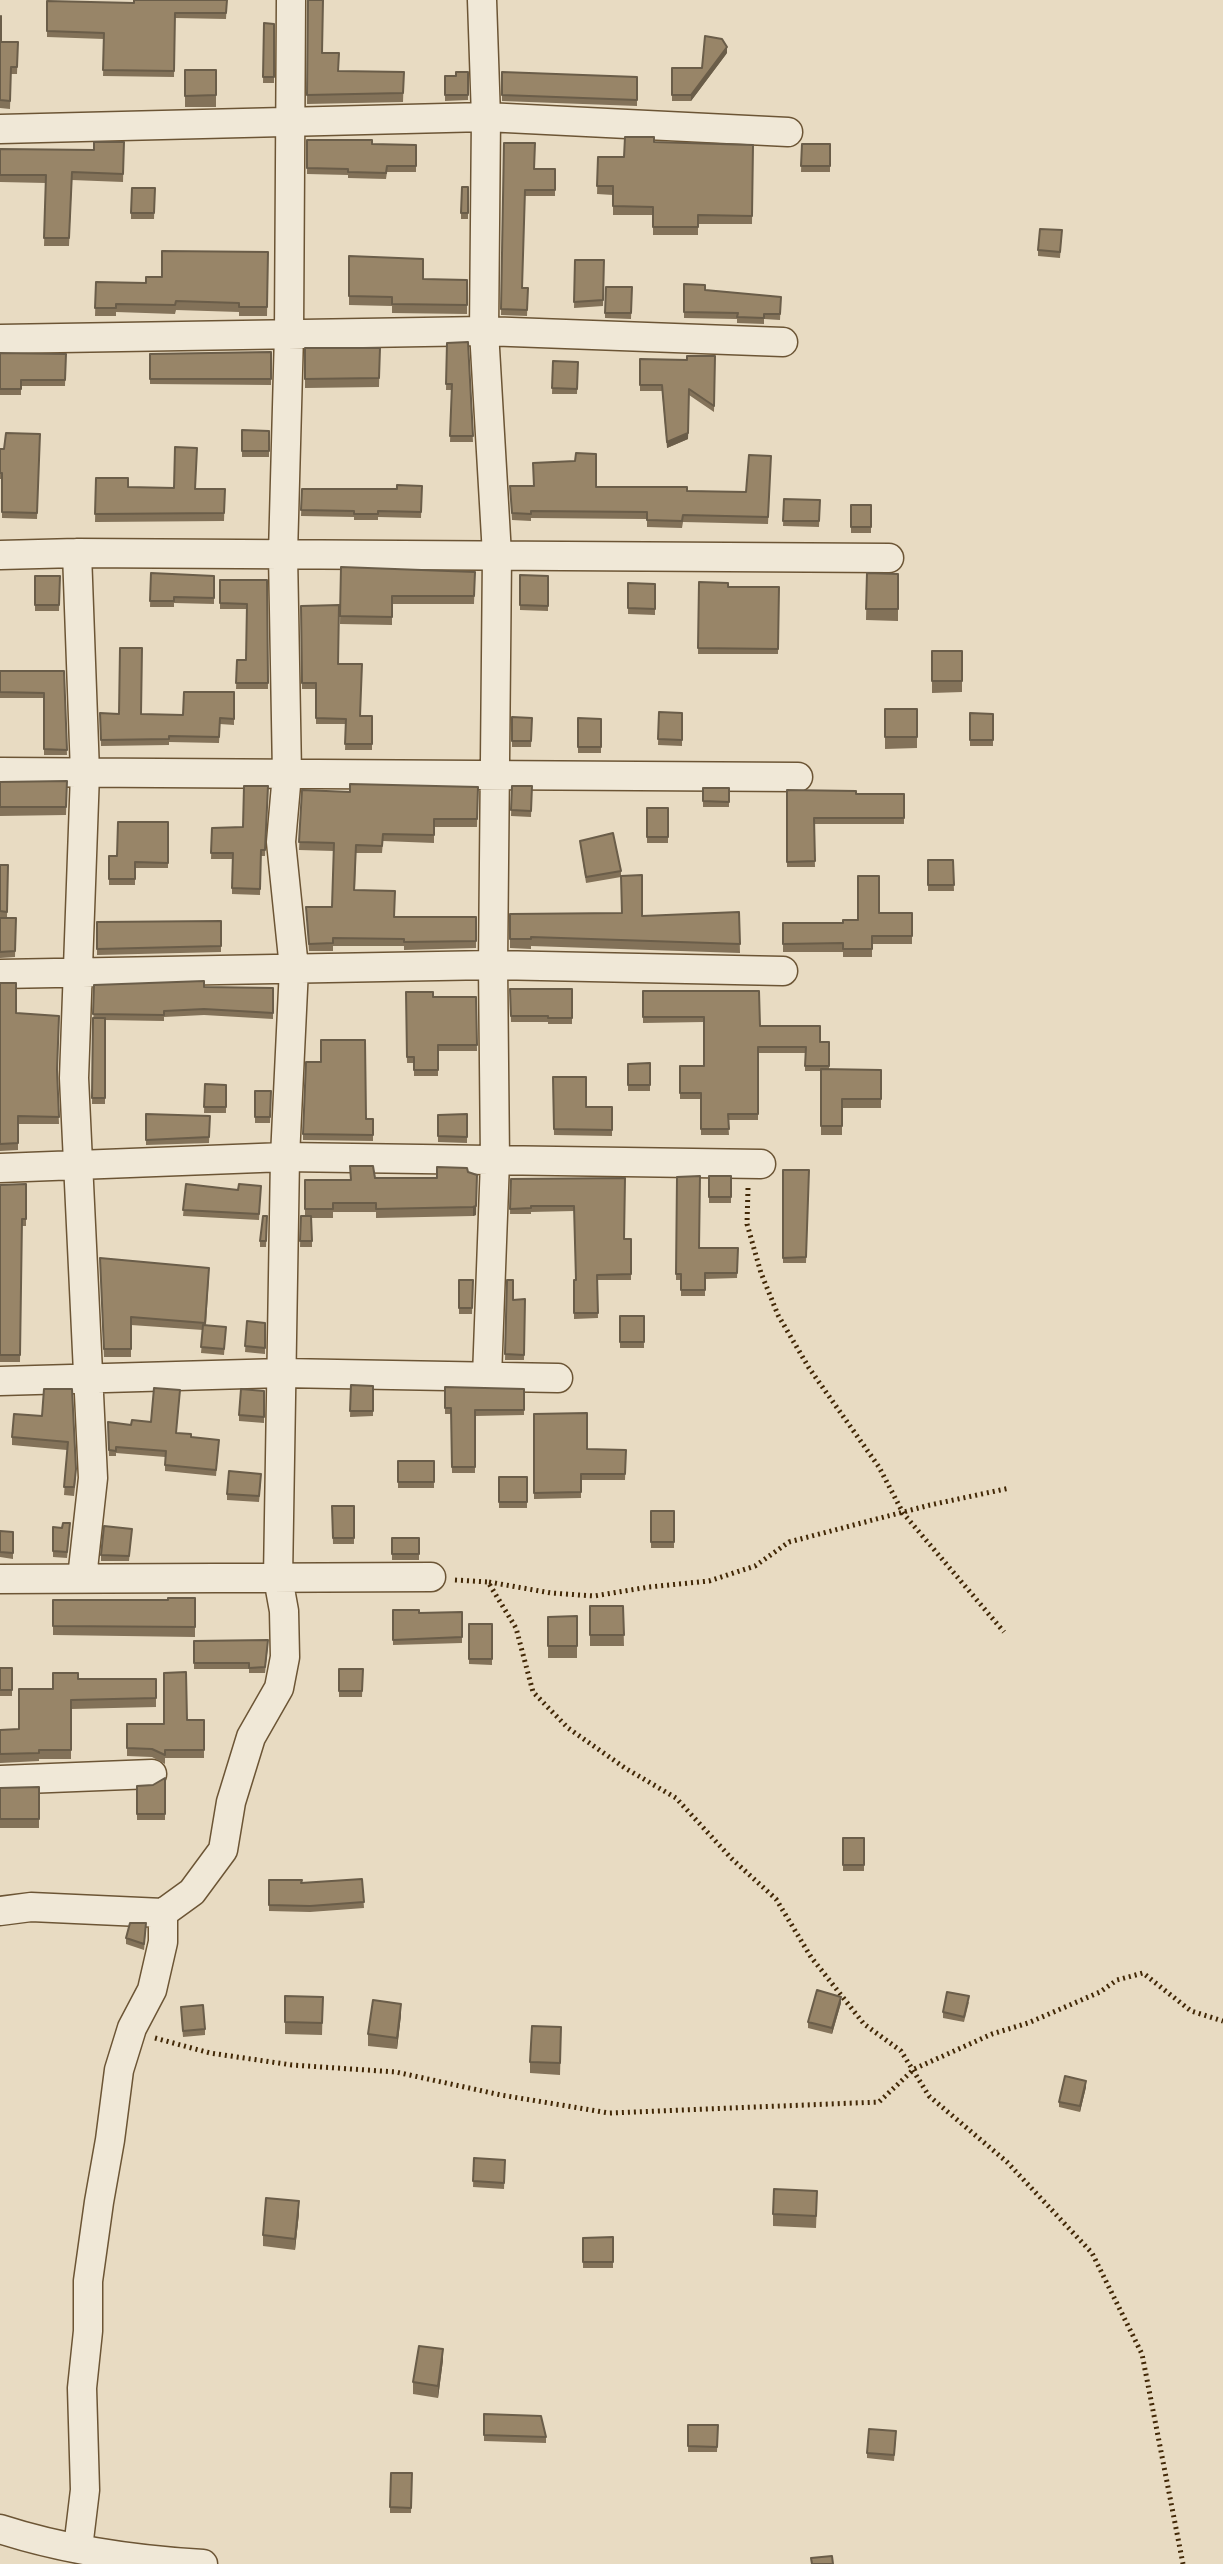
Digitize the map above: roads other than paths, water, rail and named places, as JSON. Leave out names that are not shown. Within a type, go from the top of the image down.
[{"type":"street","points":[[0,1911],[31,1907],[163,1913],[192,1892],[223,1850],[231,1802],[251,1737],[279,1688],[285,1657],[278,1578],[285,1157],[294,968],[281,842],[287,774],[283,554],[289,334],[291,0]]},
{"type":"street","points":[[482,0],[486,117],[484,331],[497,555],[493,965],[495,1161],[487,1377]]},
{"type":"street","points":[[0,129],[486,117],[788,132]]},
{"type":"street","points":[[0,339],[484,331],[783,342]]},
{"type":"street","points":[[77,553],[85,773],[74,1078],[93,1478],[82,1578]]},
{"type":"street","points":[[0,555],[889,558]]},
{"type":"street","points":[[0,772],[798,777]]},
{"type":"street","points":[[0,974],[493,965],[783,971]]},
{"type":"street","points":[[0,1168],[285,1157],[761,1164]]},
{"type":"street","points":[[0,1381],[282,1373],[558,1378]]},
{"type":"street","points":[[0,1579],[431,1577]]},
{"type":"street","points":[[0,1780],[152,1774]]},
{"type":"street","points":[[78,2548],[85,2490],[82,2388],[88,2331],[88,2281],[119,2070],[132,2028],[152,1990],[163,1942],[163,1913]]},
{"type":"street","points":[[0,2529],[44,2543],[203,2564]]}]
